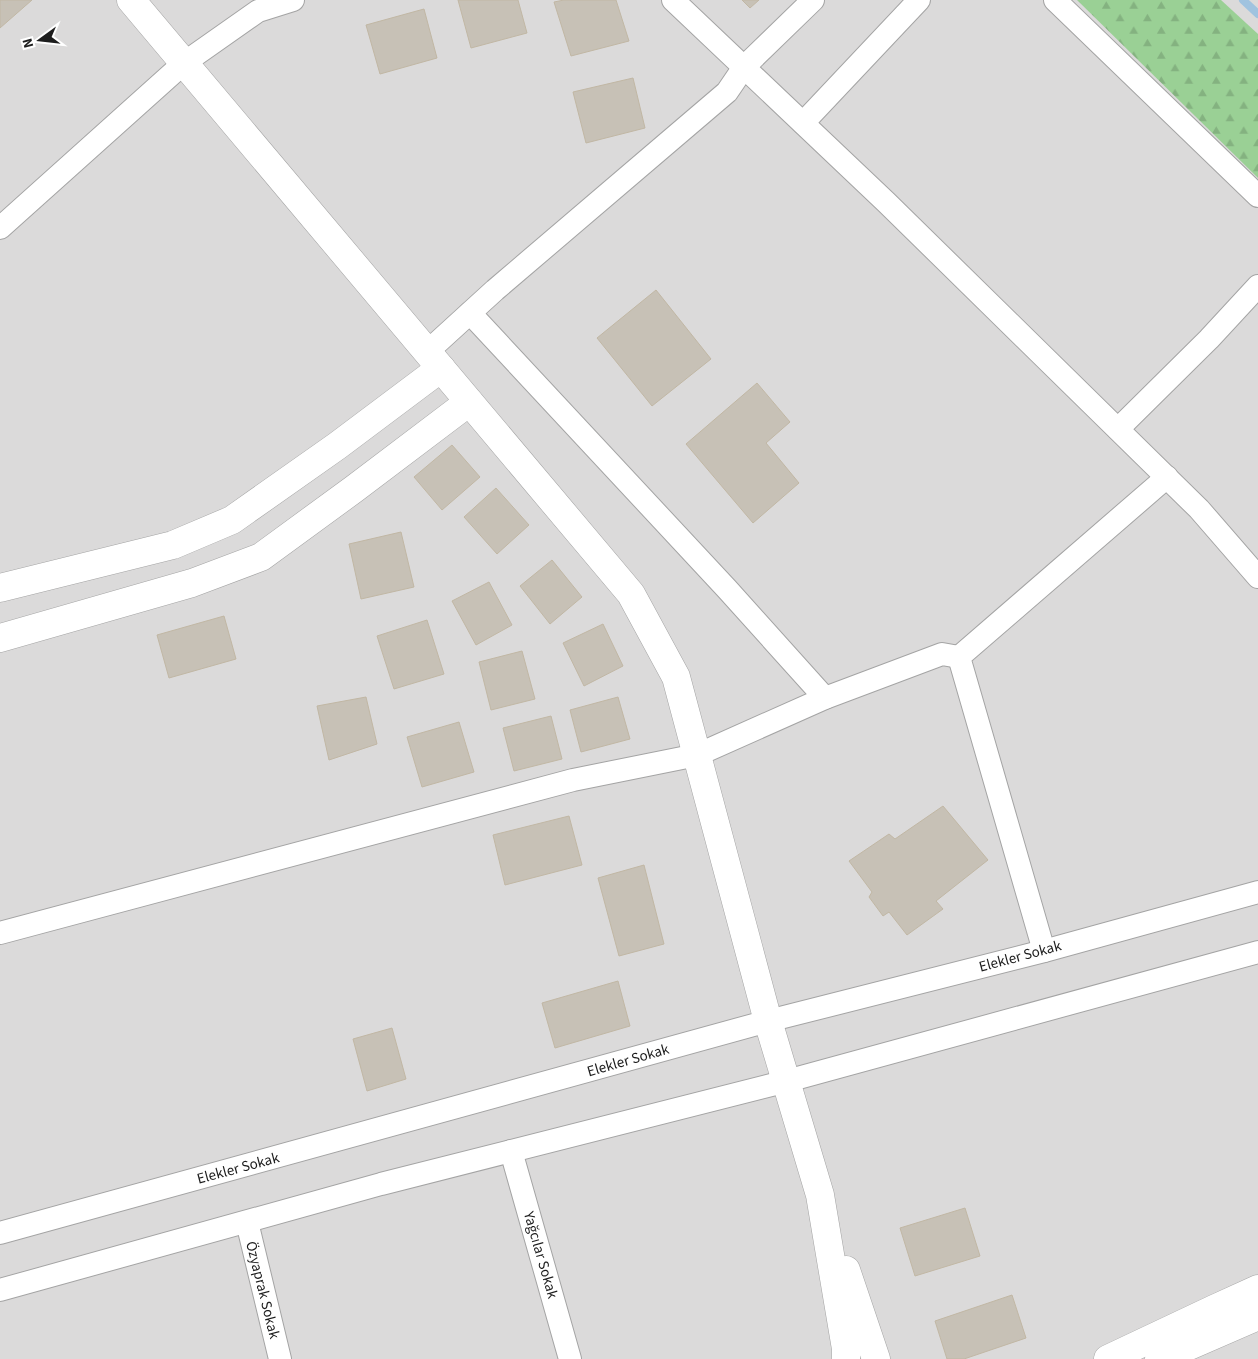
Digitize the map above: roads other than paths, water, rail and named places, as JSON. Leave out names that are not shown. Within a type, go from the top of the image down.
[{"type":"street","points":[[131,0],[631,594],[676,676],[768,1021],[820,1195],[876,1359]]},
{"type":"street","points":[[0,228],[184,63],[258,11],[293,0]]},
{"type":"street","points":[[673,0],[886,202],[1167,477],[1199,509],[1258,577]]},
{"type":"street","points":[[0,588],[173,546],[232,520],[337,446],[434,360],[470,313],[494,290],[727,92],[744,67],[813,0]]},
{"type":"street","points":[[803,124],[919,0]]},
{"type":"street","points":[[1056,0],[1258,196]]},
{"type":"street","points":[[1118,430],[1209,339],[1258,286]]},
{"type":"street","points":[[470,313],[727,588],[825,698]]},
{"type":"street","points":[[0,638],[192,583],[262,557],[469,402]]},
{"type":"street","points":[[959,657],[1167,477]]},
{"type":"street","points":[[0,933],[573,780],[697,755],[825,698],[942,654],[959,657]]},
{"type":"street","points":[[959,657],[1044,951]]},
{"type":"street","name":"Elekler Sokak","points":[[0,1233],[768,1021],[1044,951],[1258,892]]},
{"type":"street","points":[[0,1290],[381,1184],[787,1081],[1258,952]]},
{"type":"street","name":"Yağcılar Sokak","points":[[511,1151],[570,1359]]},
{"type":"street","points":[[820,1195],[846,1359]]},
{"type":"street","name":"Özyaprak Sokak","points":[[247,1222],[280,1359]]},
{"type":"street","points":[[1108,1359],[1258,1290]]},
{"type":"street","points":[[1161,1358],[1258,1316]]},
{"type":"waterway","points":[[1243,0],[1258,14]]}]
